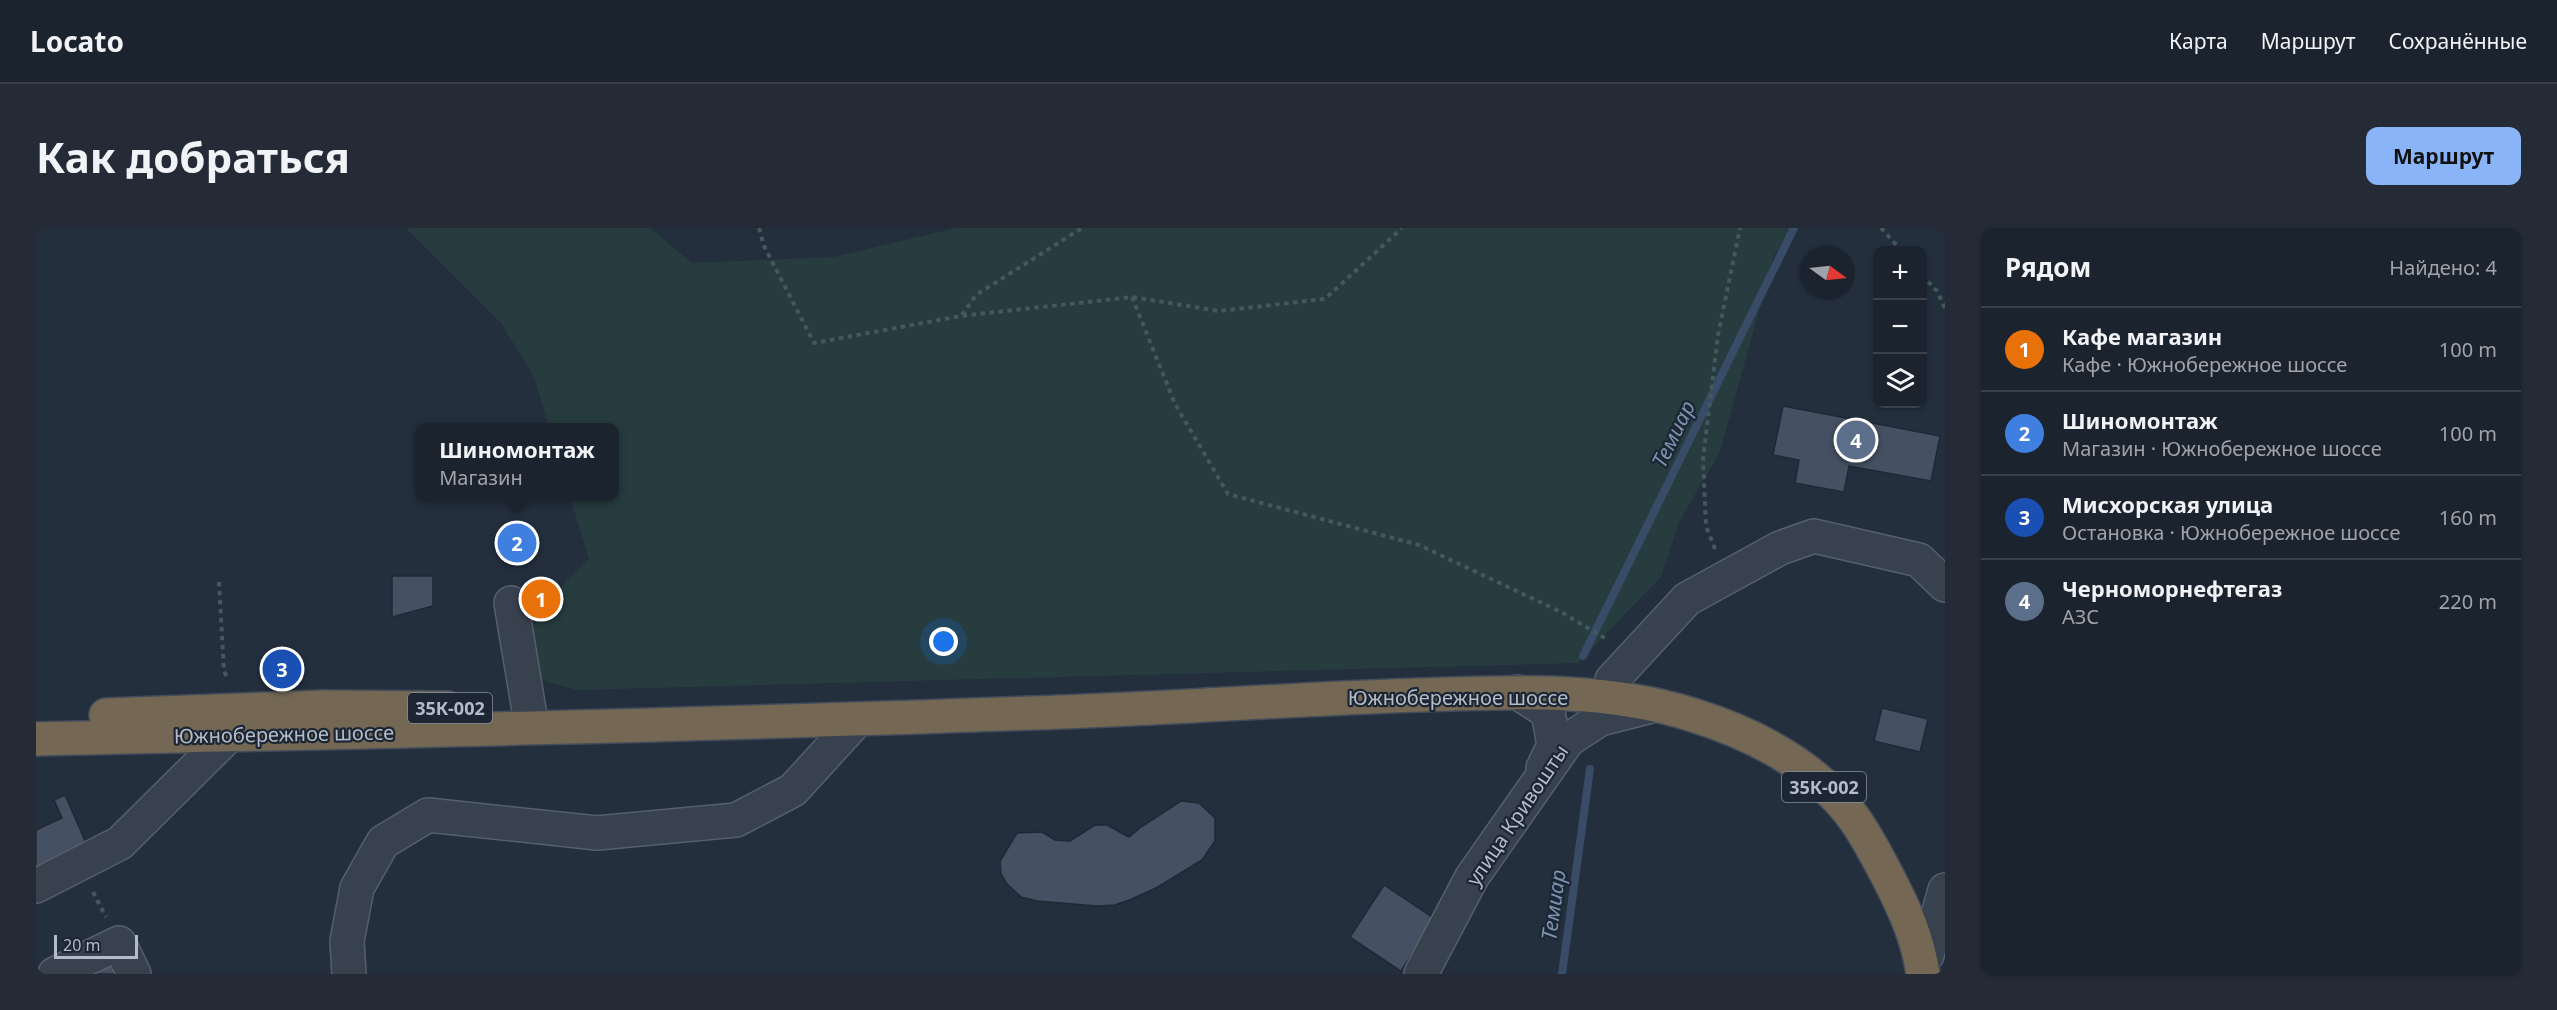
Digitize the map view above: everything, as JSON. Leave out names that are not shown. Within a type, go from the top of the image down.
[{"type":"highway","name":"Южнобережное шоссе","points":[[36,718],[236,722],[845,711],[879,697],[1265,686],[1464,677],[1639,693],[1769,746],[1794,760],[1840,801],[1857,822],[1901,904],[1915,934],[1926,968]]},
{"type":"highway","name":"Южнобережное шоссе","points":[[36,739],[236,722],[323,707],[845,711],[933,715],[1033,713],[1302,698],[1517,692],[1639,693]]},
{"type":"street","points":[[1639,693],[1687,599],[1780,548],[1814,536],[1919,560],[1945,585]]},
{"type":"street","points":[[512,603],[529,710]]},
{"type":"street","points":[[1517,692],[1548,712],[1554,745],[1531,794]]},
{"type":"street","name":"улица Кривошты","points":[[1420,974],[1472,878],[1568,740],[1639,693]]},
{"type":"street","points":[[349,974],[347,941],[357,888],[383,843],[428,815],[597,833],[736,820],[793,790],[845,711]]},
{"type":"street","points":[[36,886],[120,843],[236,722]]},
{"type":"street","points":[[1926,968],[1945,890]]},
{"type":"street","points":[[55,974],[119,942],[134,974]]},
{"type":"path","points":[[759,228],[764,246],[814,343],[961,316],[1132,297],[1219,311],[1325,299],[1402,228]]},
{"type":"path","points":[[961,316],[976,295],[1082,228]]},
{"type":"path","points":[[1726,577],[1706,526],[1703,459],[1718,335],[1740,228]]},
{"type":"path","points":[[1881,228],[1897,246]]},
{"type":"path","points":[[1927,280],[1937,291],[1945,308]]},
{"type":"path","points":[[1132,297],[1175,404],[1228,494],[1419,545],[1611,641]]},
{"type":"path","points":[[219,582],[224,671],[236,722]]},
{"type":"path","points":[[79,864],[119,942]]},
{"type":"green space","points":[[406,228],[650,228],[692,263],[834,257],[956,228],[1794,228],[1774,256],[1720,452],[1679,522],[1661,577],[1578,663],[577,690],[522,675],[537,610],[589,559],[571,501],[619,501],[619,423],[548,423],[534,377],[501,323]]},
{"type":"building","points":[[1783,406],[1940,436],[1931,481],[1849,466],[1844,492],[1795,483],[1799,460],[1773,455]]},
{"type":"building","points":[[392,576],[433,576],[433,606],[392,617]]},
{"type":"building","points":[[1882,708],[1928,719],[1920,752],[1874,741]]},
{"type":"building","points":[[65,795],[86,843],[69,850],[74,862],[36,879],[36,830],[62,818],[54,800]]},
{"type":"building","points":[[1181,801],[1199,803],[1215,818],[1215,841],[1202,860],[1158,887],[1132,899],[1115,905],[1096,906],[1037,901],[1021,897],[1007,884],[1001,874],[1000,861],[1017,833],[1042,832],[1055,840],[1070,841],[1095,825],[1107,825],[1129,837]]},
{"type":"building","points":[[1384,885],[1435,919],[1401,971],[1350,937]]},
{"type":"building","points":[[116,955],[125,974],[78,974]]},
{"type":"waterway","name":"Темиар","points":[[1583,656],[1794,228]]},
{"type":"waterway","name":"Темиар","points":[[1562,974],[1590,769]]},
{"type":"place","name":"Черноморнефтегаз","points":[[1856,440]]},
{"type":"place","name":"Шиномонтаж","points":[[517,543]]},
{"type":"place","name":"Кафе магазин","points":[[541,599]]},
{"type":"place","name":"Мисхорская улица","points":[[282,669]]}]
